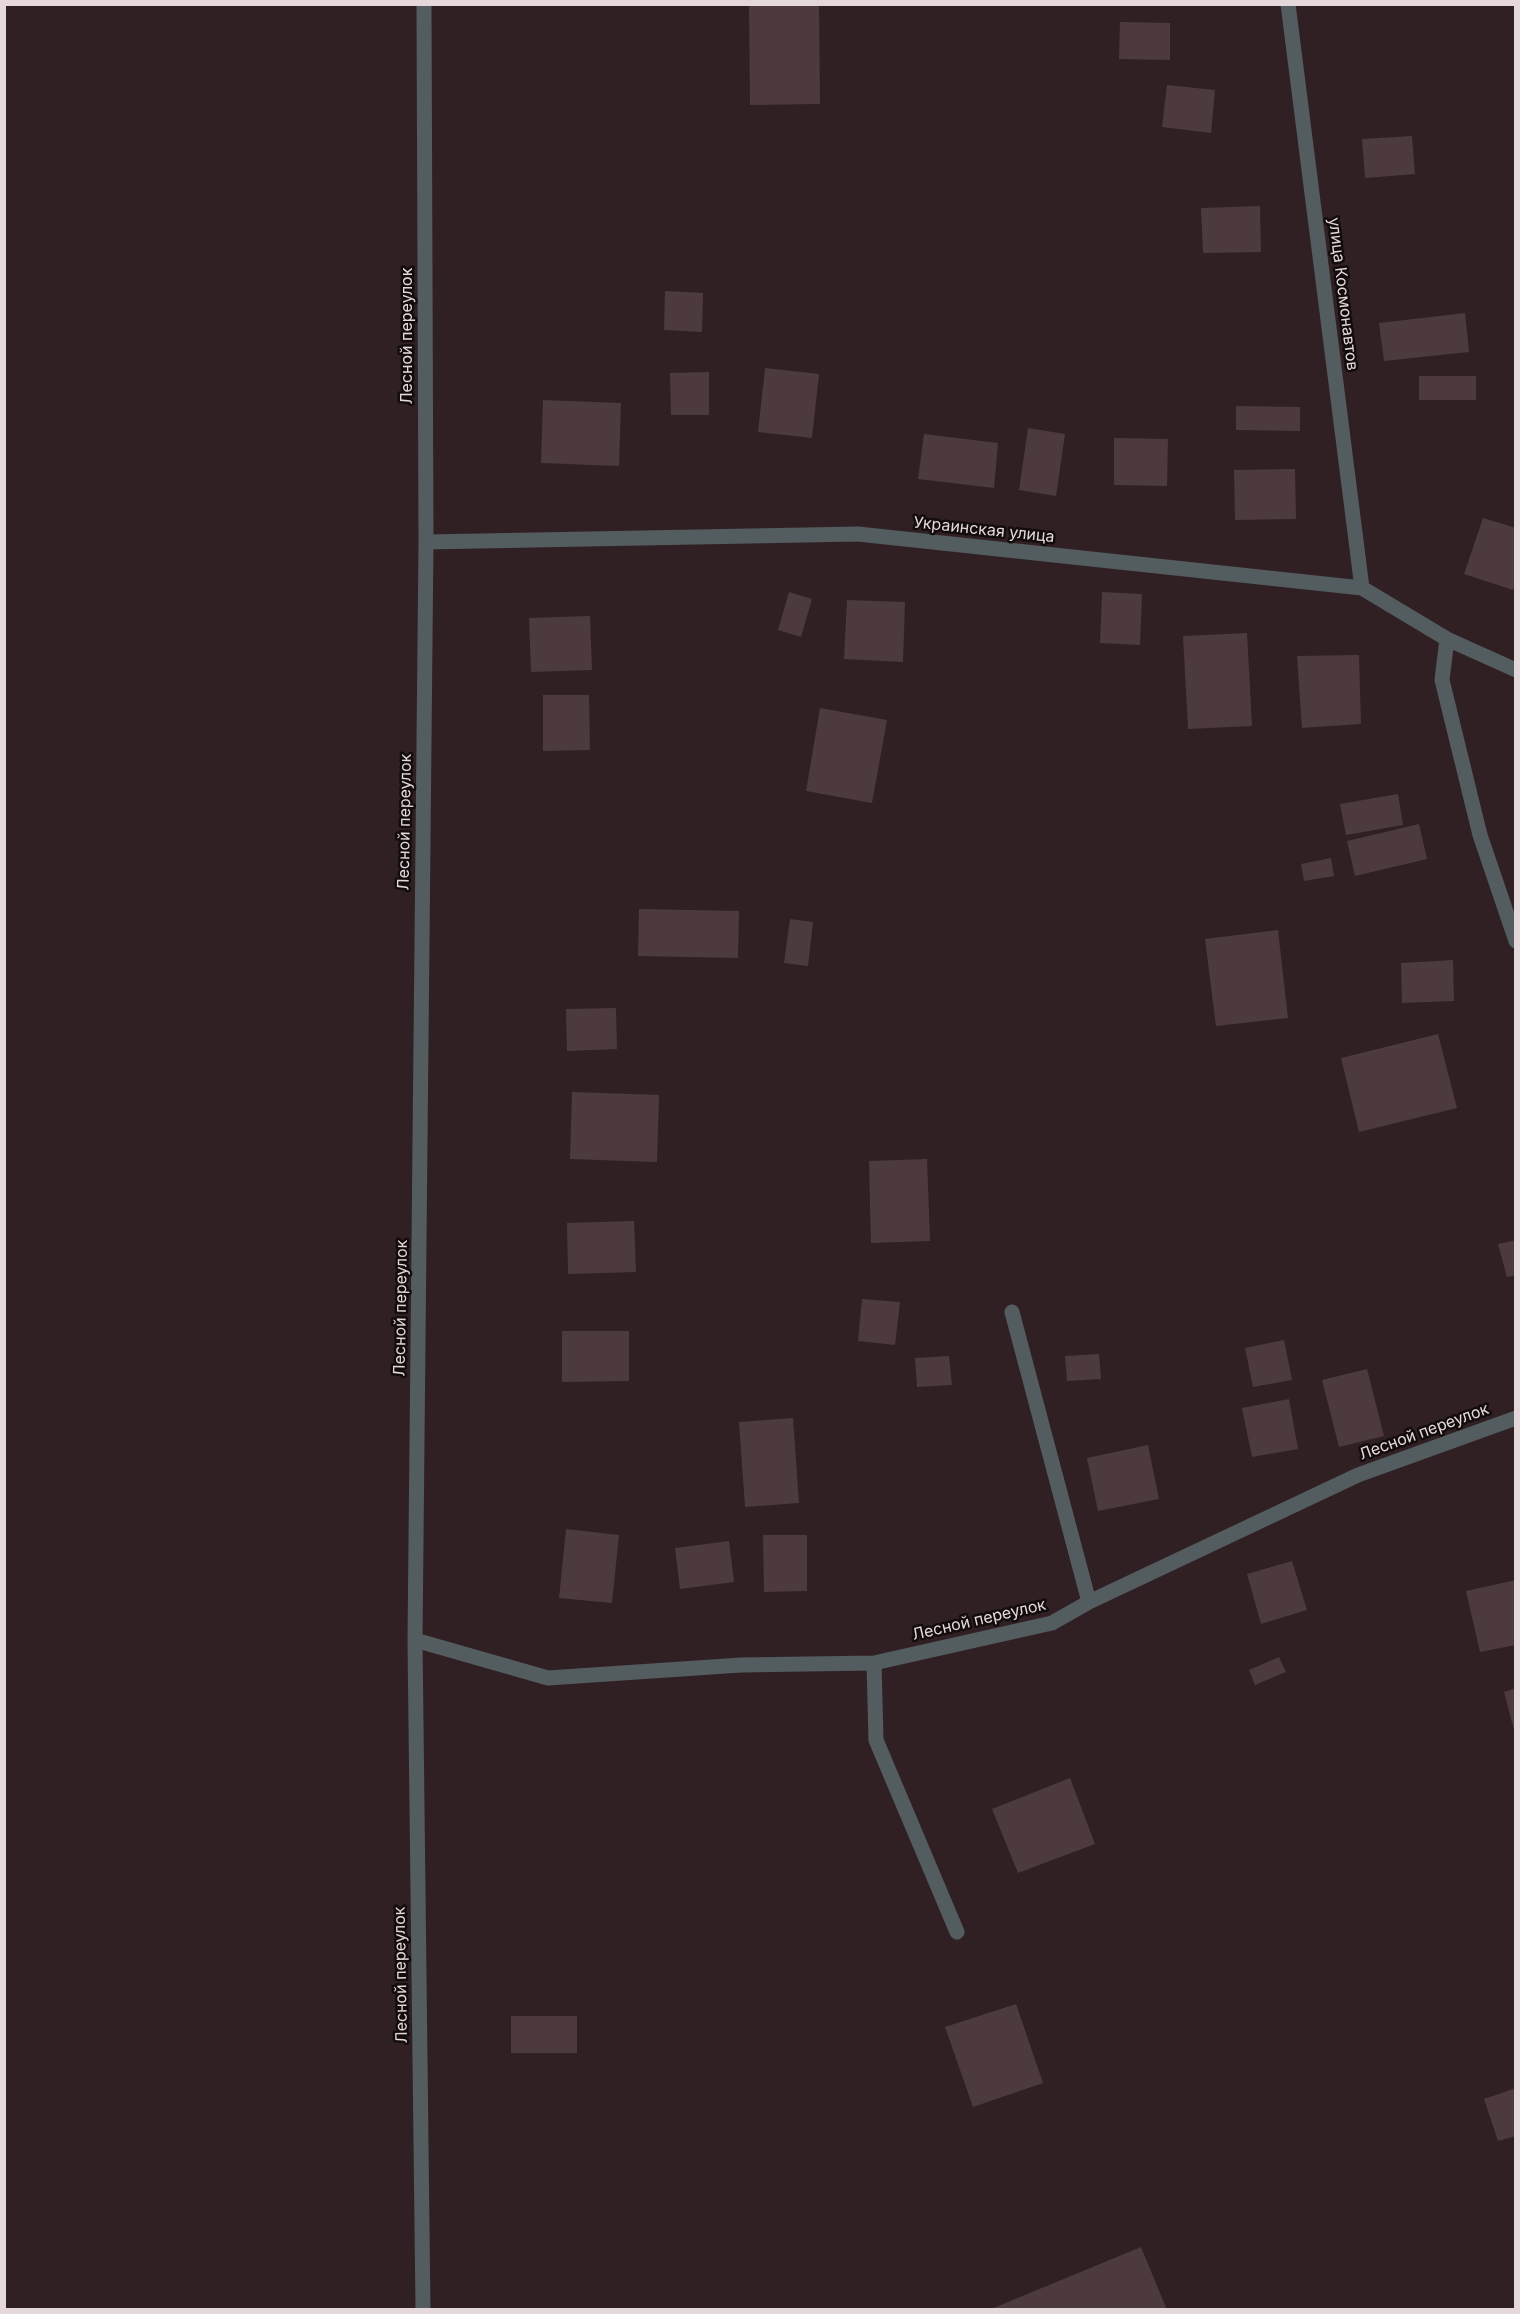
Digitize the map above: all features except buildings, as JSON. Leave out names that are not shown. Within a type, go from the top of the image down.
[{"type":"street","name":"Лесной переулок","points":[[423,2310],[416,1640],[426,542],[424,4]]},
{"type":"street","name":"улица Космонавтов","points":[[1288,4],[1362,588]]},
{"type":"street","name":"Украинская улица","points":[[426,542],[858,534],[1362,588],[1448,639],[1515,670]]},
{"type":"street","points":[[1448,639],[1442,680],[1480,835],[1515,941]]},
{"type":"street","points":[[1012,1311],[1089,1602]]},
{"type":"street","name":"Лесной переулок","points":[[416,1640],[548,1678],[741,1665],[874,1663],[1052,1623],[1089,1602],[1358,1475],[1515,1418]]},
{"type":"street","points":[[874,1663],[876,1740],[957,1932]]}]
